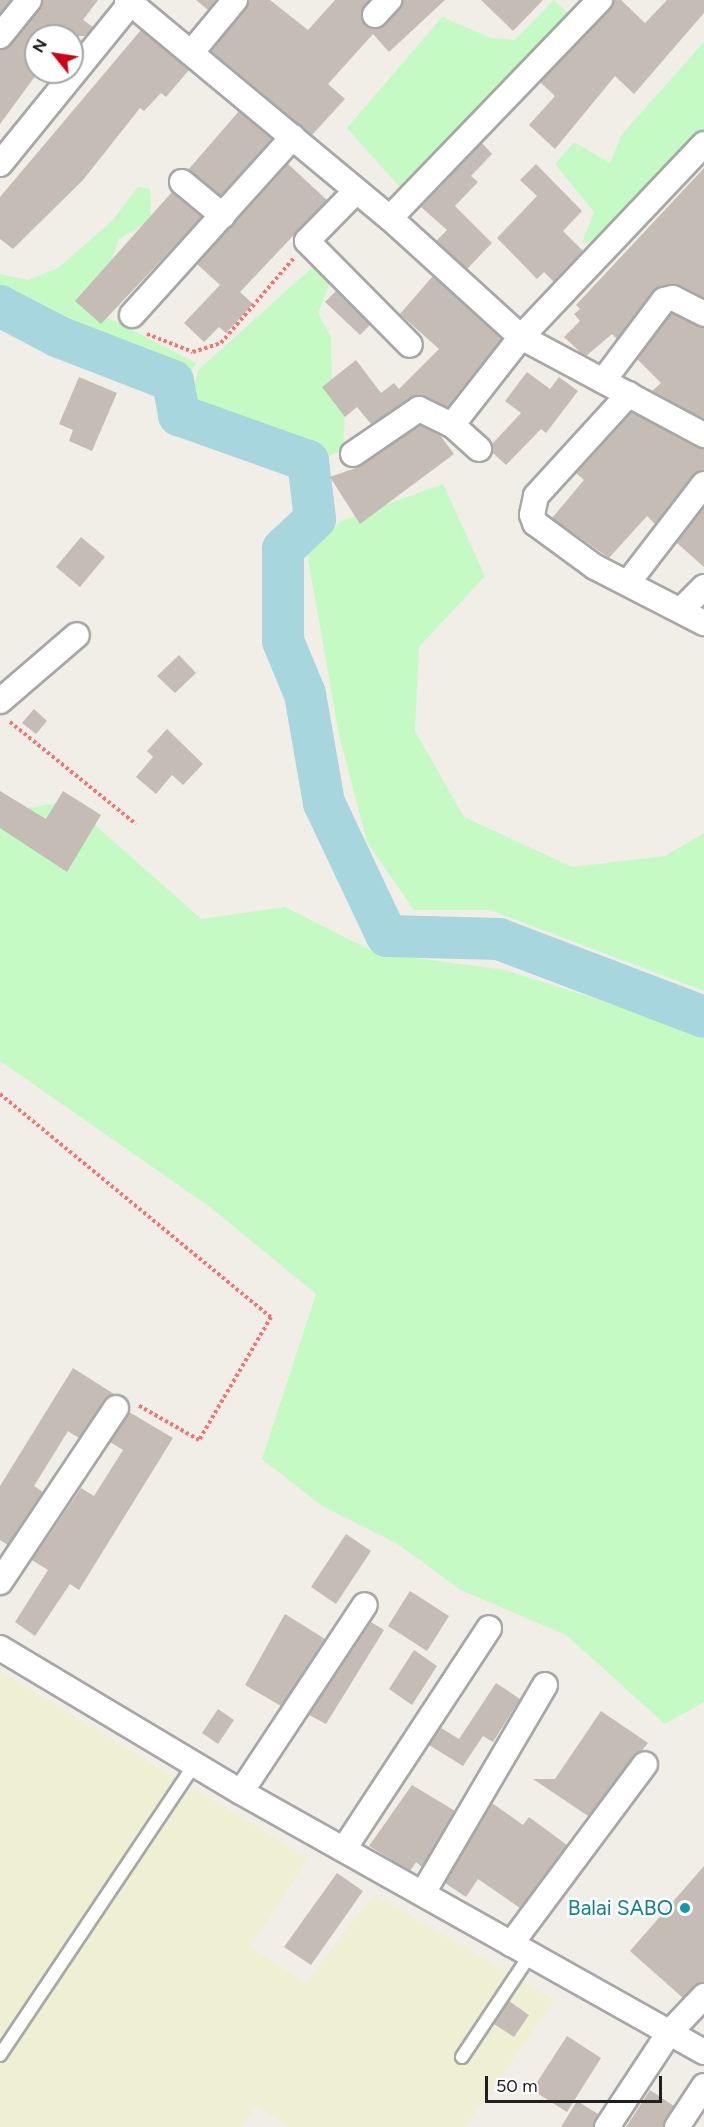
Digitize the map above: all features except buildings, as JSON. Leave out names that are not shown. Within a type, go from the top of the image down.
[{"type":"street","points":[[0,36],[29,0]]},
{"type":"street","points":[[191,53],[235,0]]},
{"type":"street","points":[[390,218],[600,0]]},
{"type":"street","points":[[0,164],[129,2],[390,218],[521,337],[704,435]]},
{"type":"street","points":[[132,315],[224,216],[293,137]]},
{"type":"street","points":[[453,425],[521,337],[704,144]]},
{"type":"street","points":[[182,182],[224,216]]},
{"type":"street","points":[[356,191],[306,241],[410,345]]},
{"type":"street","points":[[603,381],[664,300],[673,298],[704,314]]},
{"type":"street","points":[[628,394],[536,496],[532,515],[535,523],[595,567],[630,580],[704,623]]},
{"type":"street","points":[[353,454],[419,409],[453,425],[479,449]]},
{"type":"street","points":[[630,580],[704,484]]},
{"type":"street","points":[[682,609],[704,587]]},
{"type":"street","points":[[0,701],[77,635]]},
{"type":"street","points":[[0,1582],[116,1408]]},
{"type":"street","points":[[241,1792],[365,1605]]},
{"type":"street","points":[[344,1849],[489,1628]]},
{"type":"street","points":[[0,1648],[241,1792],[704,2052]]},
{"type":"street","points":[[423,1893],[545,1685]]},
{"type":"street","points":[[520,1950],[645,1764]]},
{"type":"street","points":[[607,2127],[669,2033],[704,1996]]},
{"type":"street","points":[[677,2127],[704,2086]]},
{"type":"lane","points":[[0,2055],[195,1764]]},
{"type":"lane","points":[[462,2057],[520,1950]]},
{"type":"path","points":[[132,315],[132,325],[144,333],[202,352],[221,343],[282,274]]},
{"type":"path","points":[[0,714],[136,824]]},
{"type":"path","points":[[0,1094],[271,1317],[199,1440],[135,1403],[116,1408]]},
{"type":"green space","points":[[554,0],[575,20],[403,191],[347,128],[442,17],[491,38],[515,40]]},
{"type":"green space","points":[[704,42],[704,129],[622,212],[601,240],[582,243],[594,212],[555,164],[574,142],[610,163],[622,134]]},
{"type":"green space","points":[[138,187],[150,189],[151,220],[119,239],[95,311],[196,363],[188,380],[69,331],[0,294],[0,274],[28,280],[58,268],[112,221]]},
{"type":"green space","points":[[314,266],[330,282],[318,314],[331,337],[332,381],[345,415],[343,451],[328,456],[189,404],[199,369]]},
{"type":"green space","points":[[443,484],[485,576],[419,647],[415,731],[464,817],[572,867],[665,856],[704,833],[704,991],[490,910],[414,910],[367,842],[339,735],[307,553],[341,521]]},
{"type":"green space","points":[[68,801],[201,919],[285,907],[376,953],[506,970],[704,1034],[704,1702],[665,1724],[566,1635],[461,1590],[396,1543],[322,1506],[262,1459],[316,1294],[210,1207],[0,1061],[0,813]]},
{"type":"green space","points":[[0,1671],[308,1858],[251,1947],[305,1983],[374,1894],[555,2000],[465,2127],[290,2127],[256,2106],[241,2127],[0,2127]]},
{"type":"waterway","points":[[0,306],[59,337],[173,381],[179,415],[308,461],[315,519],[283,549],[283,641],[305,694],[324,803],[387,936],[499,939],[704,1017]]},
{"type":"place","name":"Balai SABO","points":[[685,1908]]}]
